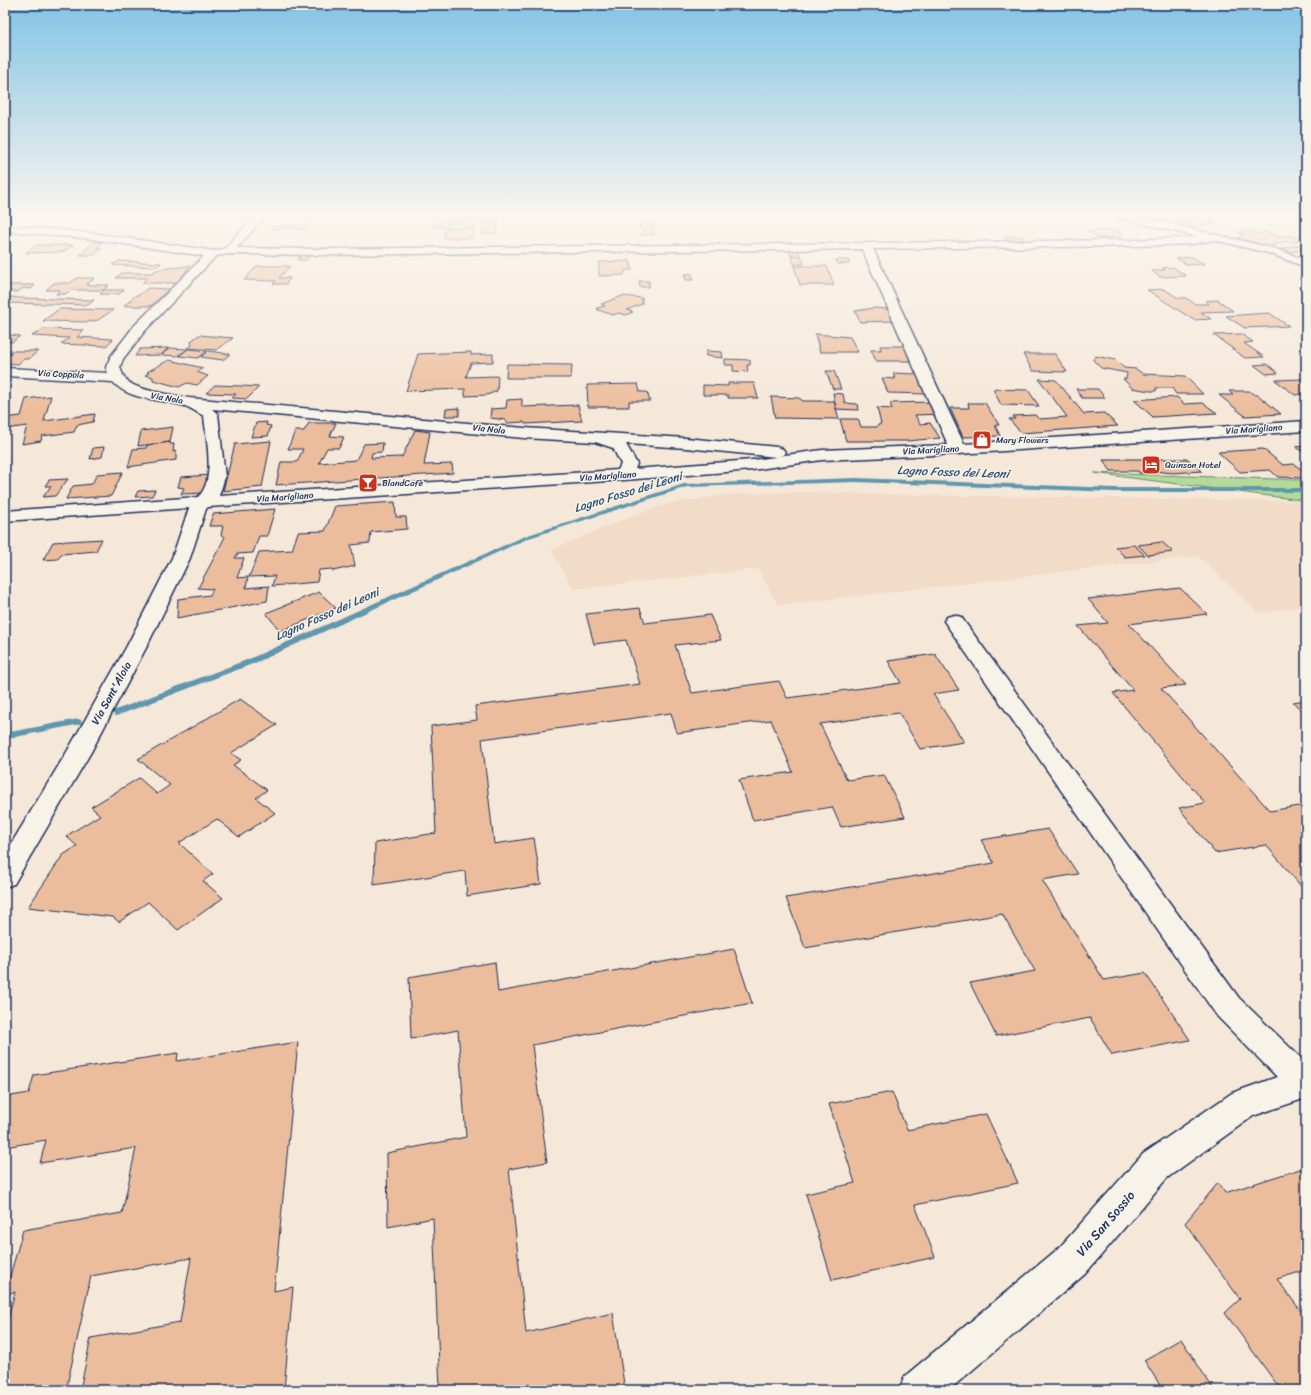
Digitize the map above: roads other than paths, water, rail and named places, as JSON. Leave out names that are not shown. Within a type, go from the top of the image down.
[{"type":"street","points":[[117,378],[113,367],[116,359],[127,344],[186,281]]},
{"type":"street","points":[[882,281],[958,449]]},
{"type":"street","name":"Via Coppola","points":[[5,372],[84,375],[117,378]]},
{"type":"street","name":"Via Nola","points":[[117,378],[125,387],[152,396],[189,402],[590,438],[686,443],[760,451],[822,455]]},
{"type":"street","name":"Via Sant'Aloia","points":[[5,877],[79,752],[137,646],[181,558],[198,507],[212,494],[217,477],[211,414],[189,402]]},
{"type":"street","name":"Via Marigliano","points":[[5,516],[624,475],[752,464],[822,455],[958,449],[1306,426]]},
{"type":"street","name":"Via Nola","points":[[590,438],[636,448],[695,469]]},
{"type":"street","points":[[686,443],[712,468]]},
{"type":"street","points":[[619,445],[629,464],[624,475]]},
{"type":"street","points":[[954,621],[1228,1007],[1305,1083]]},
{"type":"street","name":"Via San Sossio","points":[[919,1390],[1072,1261],[1154,1166],[1243,1104],[1305,1083]]},
{"type":"waterway","name":"Lagno Fosso dei Leoni","points":[[116,713],[252,661],[527,537],[686,485],[856,480],[1114,490],[1306,490]]},
{"type":"waterway","name":"Lagno Fosso dei Leoni","points":[[5,736],[78,722]]},
{"type":"place","name":"Mary Flowers","points":[[982,440]]},
{"type":"place","name":"Quinson Hotel","points":[[1151,465]]},
{"type":"place","name":"BlandCafè","points":[[368,483]]}]
